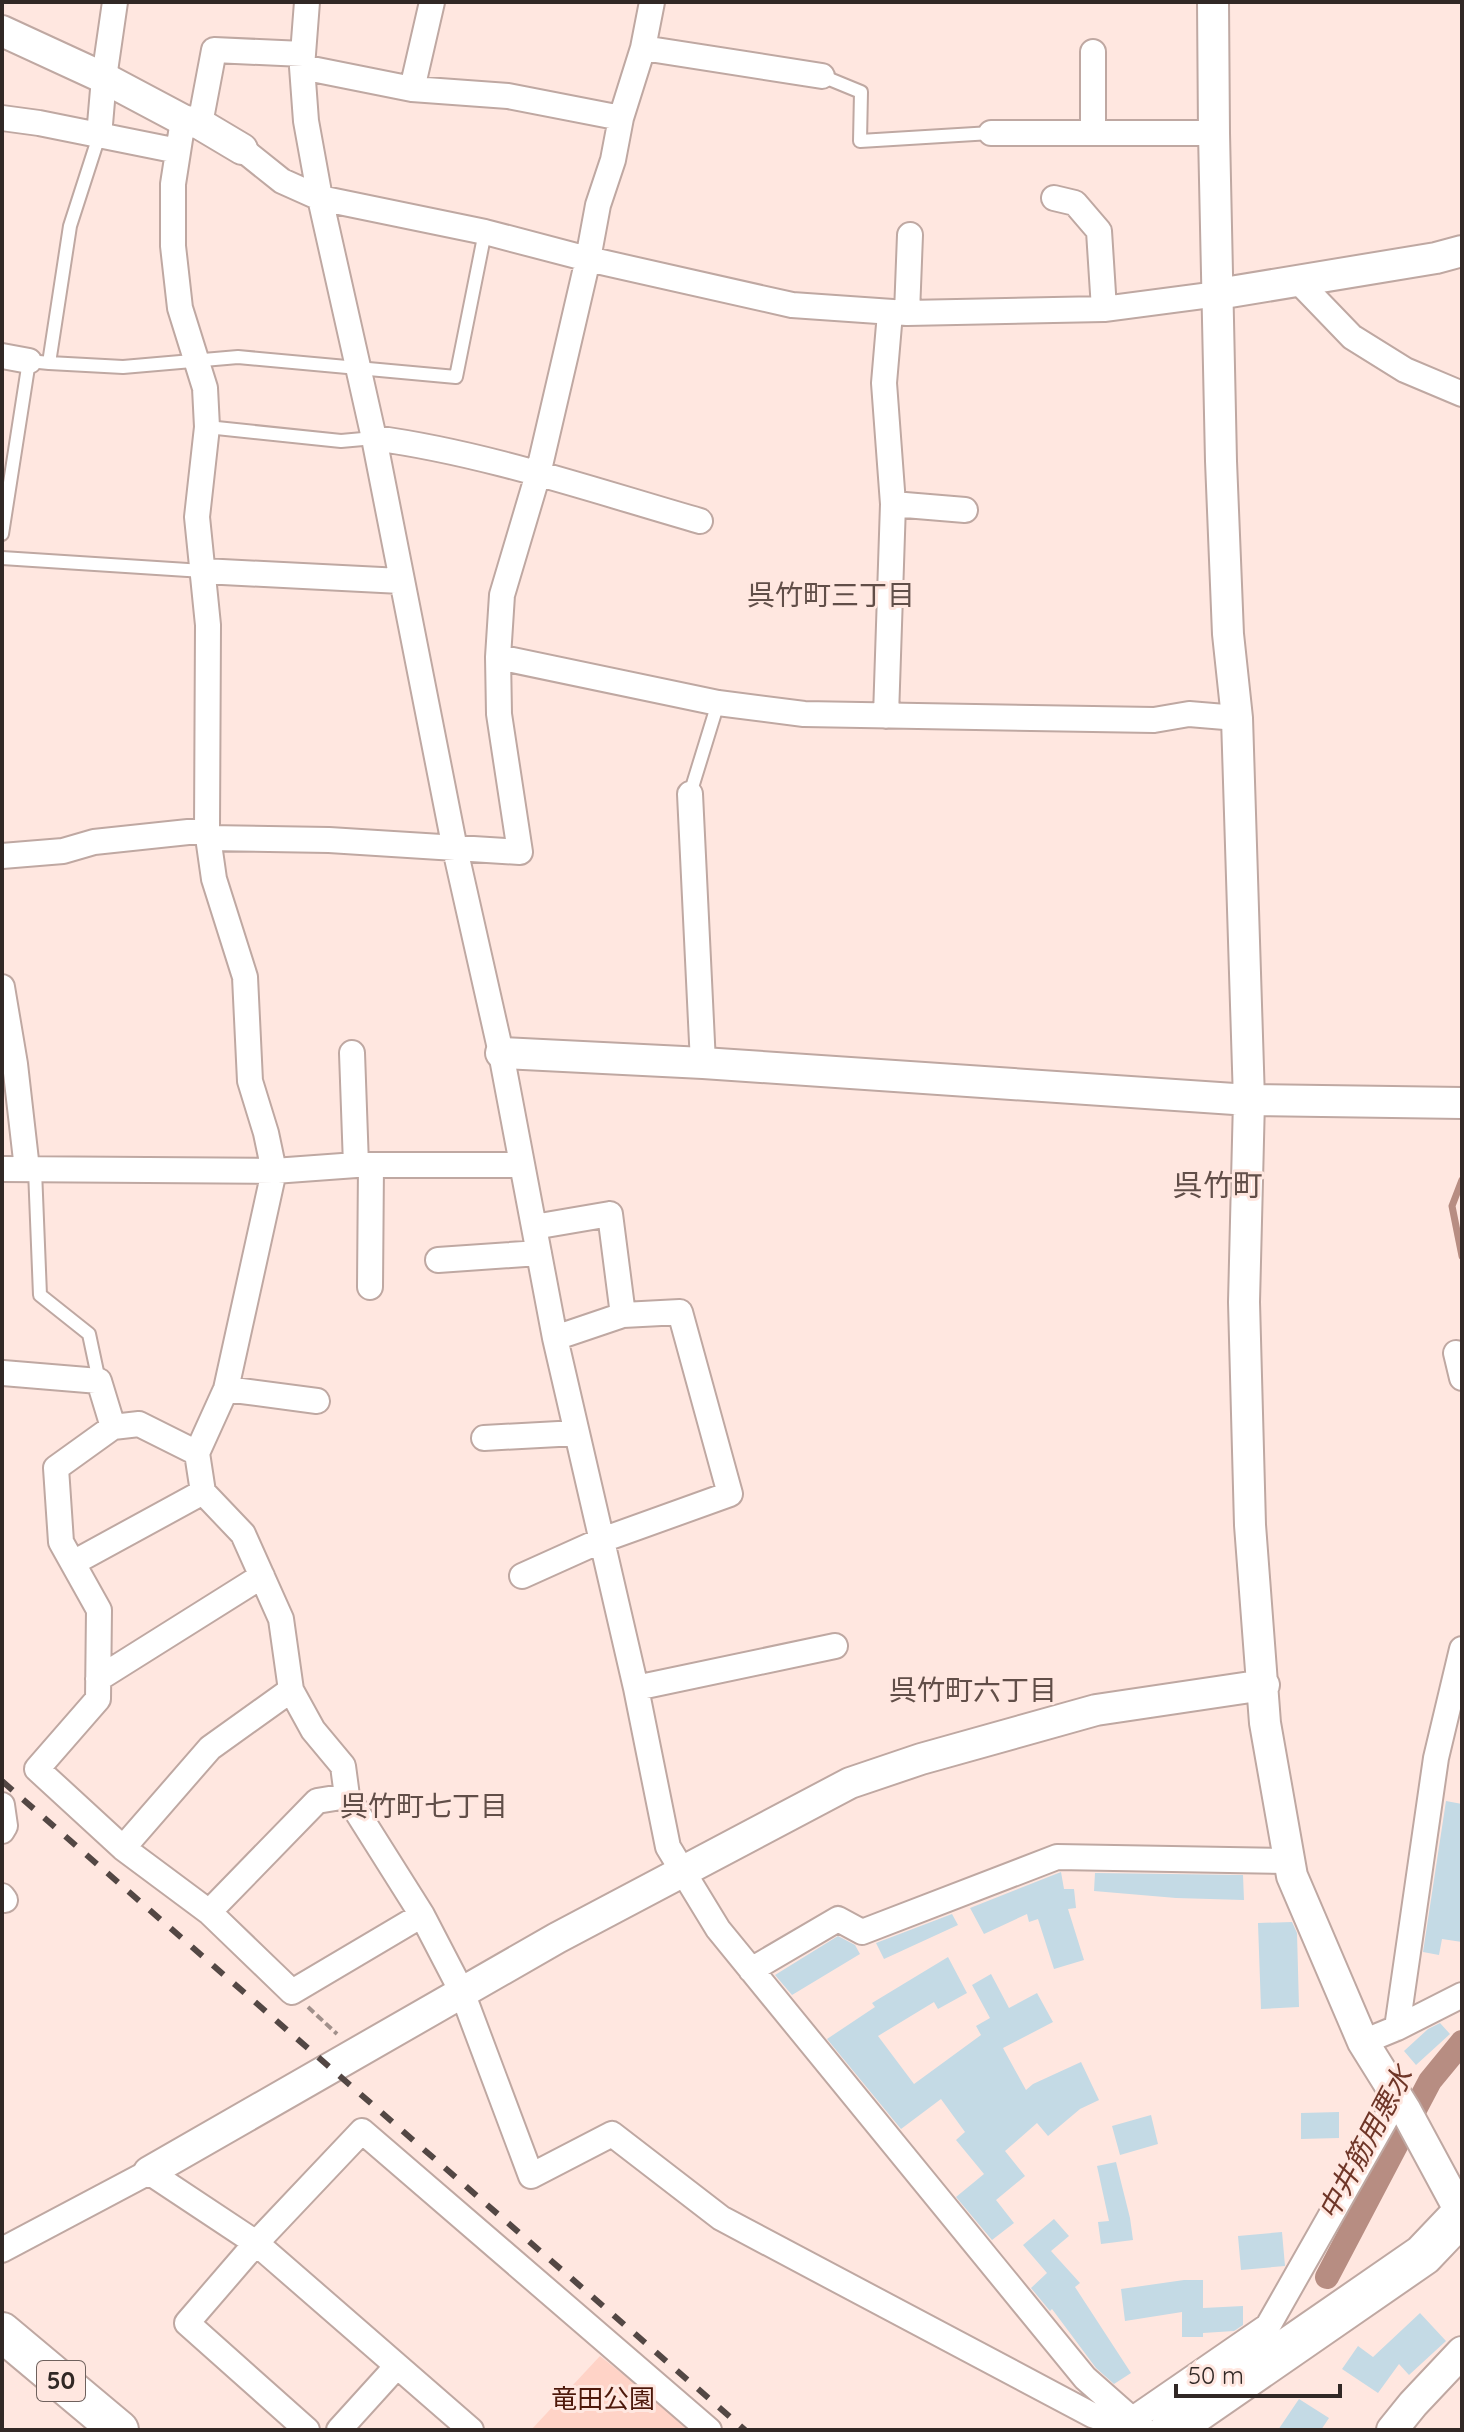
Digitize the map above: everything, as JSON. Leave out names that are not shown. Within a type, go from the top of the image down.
[{"type":"highway","points":[[1146,2427],[1423,2255],[1462,2214]]},
{"type":"highway","points":[[1423,2255],[1462,2243]]},
{"type":"main road","name":"50","points":[[2,2332],[119,2430]]},
{"type":"street","points":[[99,136],[115,2]]},
{"type":"street","points":[[307,2],[302,61],[306,121],[320,198],[340,277],[455,849],[501,1053],[555,1338],[636,1688],[668,1847],[718,1929],[1085,2378],[1146,2427]]},
{"type":"street","points":[[412,89],[432,2]]},
{"type":"street","points":[[2,856],[63,851],[94,842],[207,834],[520,852],[499,714],[498,657],[502,595],[538,474],[598,205],[643,48],[652,2]]},
{"type":"street","points":[[1213,2],[1227,603],[1237,718],[1249,1100],[1244,1302],[1249,1493],[1265,1723],[1292,1876],[1363,2042],[1402,2104],[1462,2214]]},
{"type":"street","points":[[2,31],[192,122],[242,149],[282,181],[320,198],[485,232],[588,259],[792,305],[898,313],[1104,309],[1218,294],[1462,251]]},
{"type":"street","points":[[643,48],[822,76]]},
{"type":"street","points":[[621,118],[508,96],[412,89],[302,61],[214,50],[192,122],[178,151],[173,184],[173,246],[180,308],[205,388],[207,427],[197,517],[208,625],[207,834],[214,879],[245,977],[250,1081],[274,1171],[226,1389],[197,1453],[203,1492],[243,1534],[281,1619],[291,1690],[313,1730],[343,1766],[347,1796],[422,1915],[462,1992],[531,2176],[612,2134],[721,2218],[1092,2415],[1146,2427]]},
{"type":"street","points":[[1093,52],[1093,131]]},
{"type":"street","points":[[2,118],[178,151]]},
{"type":"street","points":[[991,133],[1214,133]]},
{"type":"street","points":[[1054,198],[1075,203],[1099,231],[1104,309]]},
{"type":"street","points":[[886,716],[893,504],[884,383],[910,235]]},
{"type":"street","points":[[1298,281],[1352,337],[1405,370],[1462,394]]},
{"type":"street","points":[[2,356],[39,362]]},
{"type":"street","points":[[374,438],[429,446],[700,521]]},
{"type":"street","points":[[893,504],[965,510]]},
{"type":"street","points":[[203,571],[401,581]]},
{"type":"street","points":[[498,657],[718,703],[804,714],[1154,720],[1189,714],[1237,718]]},
{"type":"street","points":[[690,794],[703,1063]]},
{"type":"street","points":[[2,987],[31,1169]]},
{"type":"street","points":[[352,1053],[364,1165],[370,1287]]},
{"type":"street","points":[[501,1053],[703,1063],[1249,1100],[1462,1103]]},
{"type":"street","points":[[2,1169],[274,1171],[364,1165],[522,1165]]},
{"type":"street","points":[[534,1227],[610,1214],[623,1315]]},
{"type":"street","points":[[438,1260],[539,1253]]},
{"type":"street","points":[[522,1576],[602,1540],[730,1494],[680,1312],[623,1315],[555,1338]]},
{"type":"street","points":[[1456,1353],[1462,1378]]},
{"type":"street","points":[[3,1373],[99,1381],[113,1427]]},
{"type":"street","points":[[226,1389],[317,1401]]},
{"type":"street","points":[[197,1453],[139,1424],[113,1427],[56,1468],[61,1542],[99,1610],[98,1699],[37,1769],[123,1848],[209,1912],[292,1992],[422,1915]]},
{"type":"street","points":[[484,1438],[577,1433]]},
{"type":"street","points":[[73,1563],[203,1492]]},
{"type":"street","points":[[98,1679],[262,1576]]},
{"type":"street","points":[[636,1688],[835,1646]]},
{"type":"street","points":[[1397,2028],[1436,1758],[1462,1649]]},
{"type":"street","points":[[2,2250],[149,2172],[462,1992],[850,1783],[921,1759],[1096,1710],[1264,1685]]},
{"type":"street","points":[[123,1848],[210,1748],[291,1690]]},
{"type":"street","points":[[209,1912],[317,1801],[347,1796]]},
{"type":"street","points":[[2,1805],[5,1826],[2,1831]]},
{"type":"street","points":[[751,1970],[838,1919],[862,1932],[1057,1857],[1289,1861]]},
{"type":"street","points":[[1363,2042],[1462,1995]]},
{"type":"street","points":[[1146,2427],[1268,2326],[1402,2104]]},
{"type":"street","points":[[307,2430],[187,2323],[256,2243],[362,2131],[709,2430]]},
{"type":"street","points":[[149,2172],[256,2243],[471,2430]]},
{"type":"street","points":[[1392,2430],[1462,2352]]},
{"type":"street","points":[[339,2430],[397,2366]]},
{"type":"lane","points":[[822,76],[861,92],[860,141],[991,133]]},
{"type":"lane","points":[[2,534],[70,226],[99,136]]},
{"type":"lane","points":[[39,362],[123,367],[238,357],[456,377],[485,232]]},
{"type":"lane","points":[[207,427],[341,441],[374,438]]},
{"type":"lane","points":[[2,558],[203,571]]},
{"type":"lane","points":[[690,794],[718,703]]},
{"type":"lane","points":[[31,1169],[40,1295],[89,1334],[99,1381]]},
{"type":"path","points":[[292,1992],[356,2053]]},
{"type":"green space","name":"竜田公園","points":[[600,2356],[693,2430],[531,2430]]},
{"type":"building","points":[[1446,1801],[1462,1804],[1462,1942],[1442,1939],[1439,1955],[1423,1952]]},
{"type":"building","points":[[1061,1872],[1064,1889],[1074,1889],[1076,1908],[1068,1909],[1084,1960],[1054,1969],[1038,1919],[1029,1922],[1027,1914],[984,1934],[970,1908]]},
{"type":"building","points":[[1095,1873],[1243,1875],[1244,1900],[1094,1891]]},
{"type":"building","points":[[952,1914],[958,1925],[884,1959],[876,1943]]},
{"type":"building","points":[[1292,1922],[1297,1933],[1299,2007],[1261,2009],[1258,1923]]},
{"type":"building","points":[[838,1936],[855,1945],[860,1954],[792,1995],[775,1975]]},
{"type":"building","points":[[948,1957],[967,1993],[938,2009],[934,2002],[878,2036],[914,2084],[981,2035],[976,2026],[990,2018],[972,1985],[991,1974],[1009,2008],[1037,1993],[1053,2022],[1003,2048],[1026,2090],[1081,2062],[1099,2100],[1080,2109],[1048,2136],[1037,2123],[1005,2151],[1025,2176],[996,2200],[1014,2223],[992,2240],[956,2197],[984,2174],[956,2140],[965,2132],[941,2099],[901,2129],[827,2039],[875,2007],[872,2003]]},
{"type":"building","points":[[1440,2023],[1450,2034],[1416,2065],[1404,2051],[1428,2029]]},
{"type":"building","points":[[1339,2112],[1339,2138],[1301,2139],[1301,2113]]},
{"type":"building","points":[[1151,2115],[1158,2144],[1120,2155],[1112,2126]]},
{"type":"building","points":[[1116,2162],[1133,2240],[1101,2244],[1098,2222],[1109,2221],[1097,2166]]},
{"type":"building","points":[[1054,2219],[1069,2236],[1051,2251],[1080,2283],[1075,2287],[1131,2373],[1114,2384],[1096,2368],[1052,2309],[1050,2311],[1031,2288],[1047,2273],[1023,2245]]},
{"type":"building","points":[[1282,2232],[1285,2266],[1241,2270],[1238,2236]]},
{"type":"building","points":[[1203,2280],[1203,2308],[1243,2306],[1243,2325],[1234,2331],[1203,2333],[1203,2337],[1182,2337],[1182,2312],[1125,2321],[1121,2289]]},
{"type":"building","points":[[1420,2313],[1446,2341],[1409,2375],[1399,2364],[1378,2393],[1342,2369],[1358,2346],[1373,2357]]},
{"type":"building","points":[[1299,2399],[1329,2418],[1321,2430],[1278,2430]]},
{"type":"waterway","points":[[1462,1180],[1452,1206],[1462,1256]]},
{"type":"waterway","name":"中井筋用悪水","points":[[1327,2277],[1430,2081],[1462,2042]]},
{"type":"railway","points":[[2,1781],[745,2430]]},
{"type":"district","name":"呉竹町三丁目","points":[[831,595]]},
{"type":"district","name":"呉竹町","points":[[1218,1186]]},
{"type":"district","name":"呉竹町六丁目","points":[[973,1690]]},
{"type":"district","name":"呉竹町七丁目","points":[[424,1806]]}]
